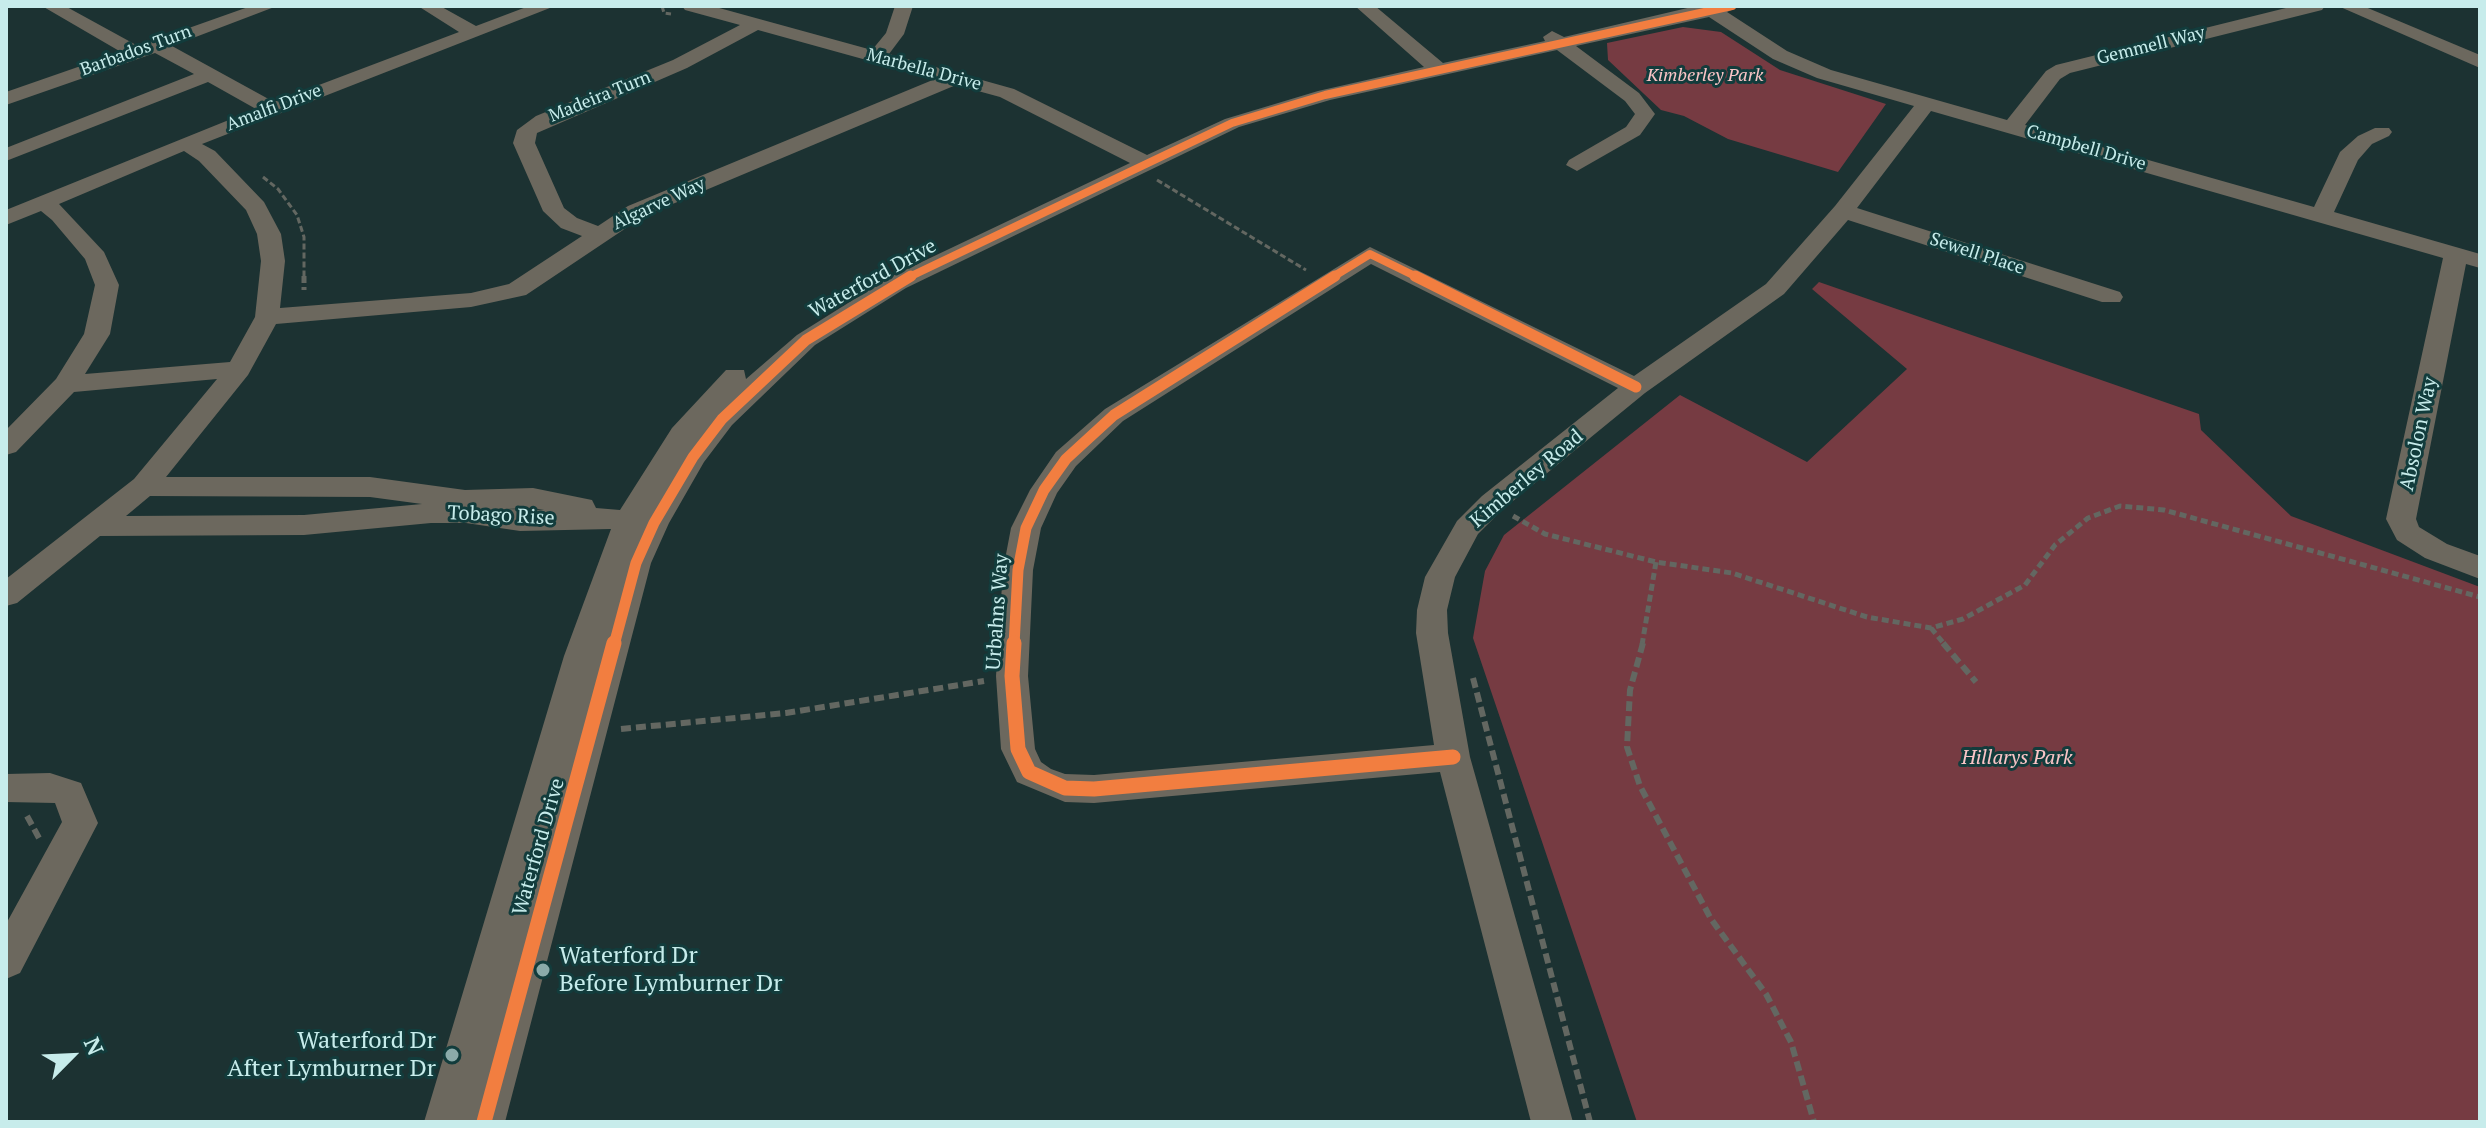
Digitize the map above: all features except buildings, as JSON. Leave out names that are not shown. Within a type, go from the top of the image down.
[{"type":"street","points":[[51,6],[134,51]]},
{"type":"street","name":"Barbados Turn","points":[[6,99],[134,51],[268,6]]},
{"type":"street","points":[[427,6],[474,33]]},
{"type":"street","name":"Amalfi Drive","points":[[6,218],[271,109],[546,6]]},
{"type":"street","name":"Marbella Drive","points":[[691,6],[956,78],[1031,104],[1139,163]]},
{"type":"street","points":[[877,57],[895,34],[904,6]]},
{"type":"street","points":[[1364,6],[1443,65]]},
{"type":"street","points":[[1381,6],[1443,65]]},
{"type":"street","name":"Gemmell Way","points":[[2012,127],[2053,75],[2063,69],[2316,6]]},
{"type":"street","points":[[2347,6],[2480,62]]},
{"type":"street","name":"Waterford Drive","points":[[445,1122],[580,656],[646,513],[699,412],[768,348],[867,284],[1139,163],[1235,111],[1711,7]]},
{"type":"street","name":"Campbell Drive","points":[[1711,7],[1794,62],[1925,105],[2012,127],[2468,258]]},
{"type":"street","name":"Madeira Turn","points":[[597,234],[569,223],[554,211],[524,143],[527,130],[543,120],[680,64],[754,25]]},
{"type":"street","points":[[1556,40],[1632,97],[1645,114],[1633,131],[1577,165]]},
{"type":"street","points":[[154,44],[271,109]]},
{"type":"street","points":[[6,155],[209,75]]},
{"type":"street","name":"Algarve Way","points":[[267,317],[503,294],[540,278],[597,234],[636,211],[956,78]]},
{"type":"street","name":"Kimberley Road","points":[[1552,1122],[1453,757],[1432,633],[1432,610],[1440,577],[1467,528],[1506,511],[1636,387],[1775,289],[1843,211],[1925,105]]},
{"type":"street","points":[[2321,215],[2348,157],[2365,140],[2382,132]]},
{"type":"street","points":[[6,595],[144,486],[193,430],[239,369],[267,317],[273,261],[263,221],[240,188],[207,156],[185,143]]},
{"type":"street","points":[[6,446],[66,384],[97,334],[104,312],[107,285],[103,271],[90,248],[60,215],[43,202]]},
{"type":"street","name":"Sewell Place","points":[[1843,211],[2111,297]]},
{"type":"street","name":"Urbahns Way","points":[[1453,757],[1110,788],[1065,788],[1039,779],[1021,761],[1012,676],[1018,570],[1026,528],[1044,490],[1066,459],[1114,415],[1370,254],[1636,387]]},
{"type":"street","name":"Absolon Way","points":[[2468,258],[2401,519],[2407,533],[2436,551],[2480,568]]},
{"type":"street","points":[[66,384],[239,369]]},
{"type":"street","name":"Tobago Rise","points":[[144,486],[207,489],[370,487],[465,500],[533,498],[570,507],[646,513]]},
{"type":"street","points":[[348,522],[370,487]]},
{"type":"street","points":[[178,526],[207,489]]},
{"type":"street","name":"Tobago Rise","points":[[95,526],[348,522],[431,513],[466,513],[520,521],[646,513]]},
{"type":"street","name":"Waterford Drive","points":[[484,1122],[593,732],[646,513]]},
{"type":"street","points":[[6,788],[50,787],[69,793],[80,823],[6,961]]},
{"type":"path","points":[[1139,163],[1327,282]]},
{"type":"path","points":[[1506,511],[1545,534],[1656,562],[1732,573],[1867,617],[1931,628],[1963,619],[2025,585],[2055,545],[2088,518],[2120,506],[2164,510],[2480,597]]},
{"type":"path","points":[[1656,562],[1646,632],[1630,690],[1627,747],[1640,786],[1673,852],[1711,919],[1766,994],[1791,1042],[1814,1122]]},
{"type":"path","points":[[1931,628],[1976,682]]},
{"type":"path","points":[[1469,663],[1590,1122]]},
{"type":"path","points":[[593,732],[786,713],[1012,676]]},
{"type":"green space","name":"Kimberley Park","points":[[1683,27],[1721,32],[1780,70],[1886,104],[1838,172],[1728,139],[1684,116],[1661,110],[1608,60],[1607,43]]},
{"type":"green space","name":"Hillarys Park","points":[[1819,282],[2199,414],[2201,430],[2291,516],[2480,587],[2480,1122],[1637,1122],[1473,638],[1485,571],[1504,535],[1680,395],[1807,462],[1907,369],[1812,289]]},
{"type":"cycle path","points":[[484,1122],[636,563],[654,523],[693,457],[722,419],[767,373],[806,340],[897,283],[1232,123],[1325,95],[1732,6]]},
{"type":"cycle path","points":[[1453,757],[1094,789],[1065,788],[1039,779],[1029,772],[1018,749],[1012,676],[1018,570],[1026,528],[1044,490],[1066,459],[1114,415],[1370,254],[1636,387]]},
{"type":"place","name":"Waterford Dr Before Lymburner Dr","points":[[543,970]]},
{"type":"place","name":"Waterford Dr After Lymburner Dr","points":[[452,1055]]}]
